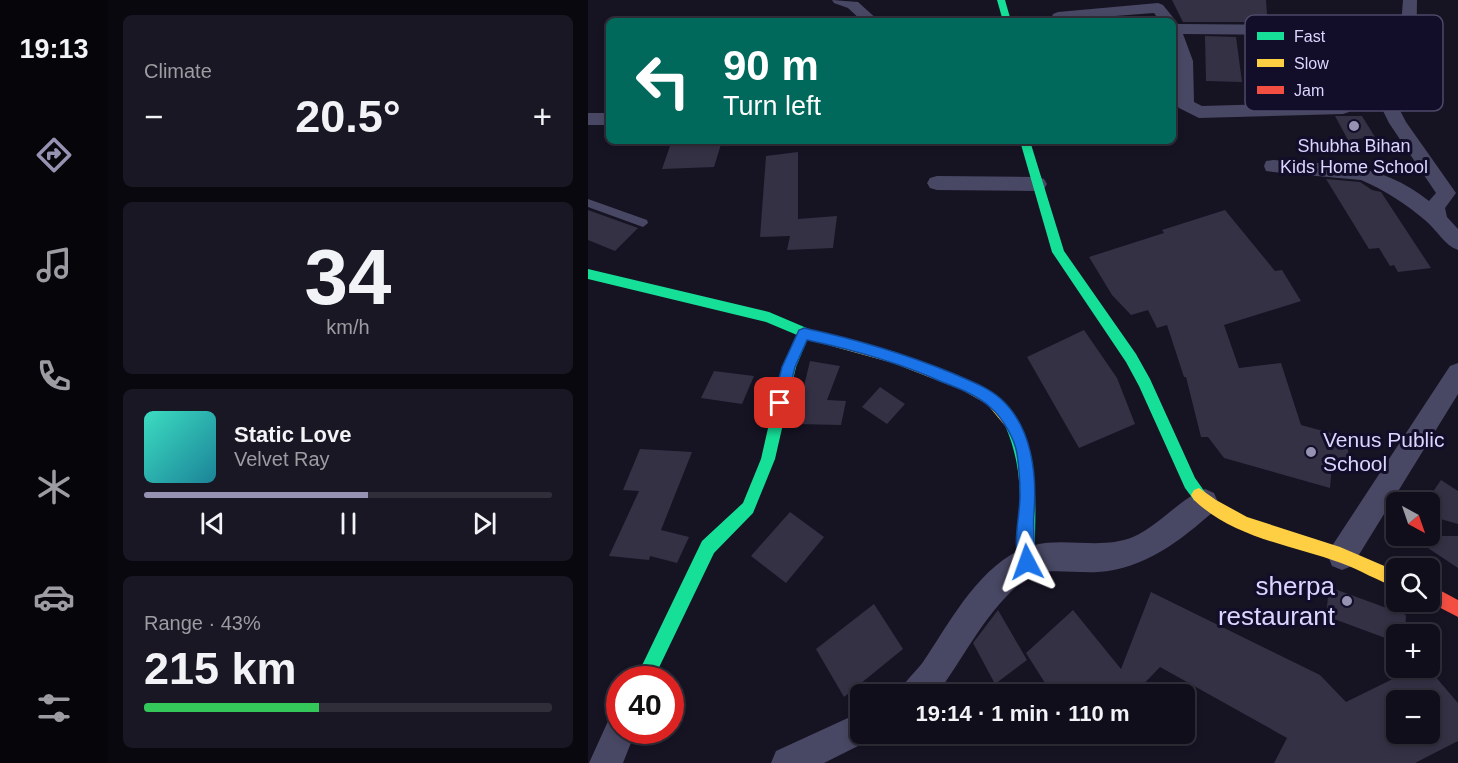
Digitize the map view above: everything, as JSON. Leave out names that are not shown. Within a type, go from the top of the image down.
[{"type":"street","points":[[839,0],[853,5],[868,18]]},
{"type":"street","points":[[1001,0],[1006,18]]},
{"type":"street","points":[[1410,0],[1410,15]]},
{"type":"street","points":[[1058,18],[1158,8],[1166,18]]},
{"type":"street","points":[[1176,26],[1245,27]]},
{"type":"street","points":[[1176,37],[1185,61],[1185,104],[1198,112],[1245,111]]},
{"type":"street","points":[[1392,111],[1446,193],[1435,207],[1437,219]]},
{"type":"street","points":[[588,119],[606,118]]},
{"type":"street","points":[[1026,144],[1058,252],[1131,358],[1145,383],[1190,483],[1205,502],[1226,516],[1342,556],[1386,575]]},
{"type":"street","points":[[1273,166],[1364,174],[1395,188],[1437,219],[1458,242]]},
{"type":"street","points":[[937,183],[1036,184]]},
{"type":"street","points":[[588,274],[770,317],[804,333],[869,348],[906,360],[970,387],[996,403],[1015,429],[1024,451],[1028,496],[1024,532],[1027,562]]},
{"type":"street","points":[[651,666],[708,547],[748,508],[768,459],[789,367],[804,333]]},
{"type":"street","points":[[1342,556],[1458,373]]},
{"type":"street","points":[[924,684],[994,587],[1027,562],[1061,557],[1099,558],[1134,552],[1163,537],[1205,502]]},
{"type":"street","points":[[1440,599],[1458,609]]},
{"type":"street","points":[[788,763],[850,733]]},
{"type":"street","points":[[606,763],[614,744]]},
{"type":"lane","points":[[588,203],[643,223]]},
{"type":"building","points":[[1172,0],[1266,0],[1267,15],[1245,15],[1245,22],[1183,22]]},
{"type":"building","points":[[1205,36],[1236,37],[1242,82],[1206,81]]},
{"type":"building","name":"Shubha Bihan Kids Home School","points":[[1335,116],[1362,116],[1375,137],[1348,140]]},
{"type":"building","points":[[721,144],[714,167],[662,169],[670,146]]},
{"type":"building","points":[[798,152],[798,219],[837,216],[833,248],[787,250],[790,236],[760,237],[766,156]]},
{"type":"building","points":[[1326,179],[1360,182],[1372,190],[1381,192],[1431,268],[1398,272],[1394,265],[1390,266],[1379,248],[1369,249]]},
{"type":"building","points":[[588,210],[638,228],[615,251],[588,240]]},
{"type":"building","points":[[1225,210],[1275,271],[1282,270],[1301,301],[1224,325],[1239,368],[1281,363],[1301,425],[1349,438],[1347,470],[1332,466],[1330,488],[1224,458],[1208,437],[1201,437],[1186,377],[1184,377],[1167,325],[1157,328],[1148,310],[1131,315],[1112,295],[1089,257],[1164,233],[1162,230]]},
{"type":"building","points":[[1084,330],[1117,378],[1135,424],[1079,448],[1027,357]]},
{"type":"building","points":[[810,361],[840,366],[827,400],[846,401],[841,425],[795,424]]},
{"type":"building","points":[[714,371],[754,376],[742,404],[701,398]]},
{"type":"building","points":[[880,387],[905,404],[887,424],[862,407]]},
{"type":"building","points":[[640,449],[692,452],[661,530],[689,537],[677,563],[650,556],[649,560],[609,556],[639,491],[623,490]]},
{"type":"building","points":[[1441,480],[1458,491],[1458,524],[1440,519],[1440,492],[1433,492]]},
{"type":"building","points":[[790,512],[824,537],[786,583],[751,556]]},
{"type":"building","points":[[1440,536],[1458,536],[1458,568],[1425,546],[1440,546]]},
{"type":"building","name":"sherpa restaurant","points":[[1329,587],[1386,608],[1386,612],[1406,615],[1406,624],[1386,624],[1386,638],[1326,616]]},
{"type":"building","points":[[1151,592],[1320,675],[1346,702],[1395,678],[1437,678],[1458,703],[1458,741],[1415,763],[1274,763],[1287,738],[1195,687],[1195,684],[1190,684],[1160,667],[1144,684],[1046,684],[1026,653],[1073,610],[1121,669]]},
{"type":"building","points":[[874,604],[903,649],[860,684],[850,684],[850,692],[844,697],[816,649]]},
{"type":"building","points":[[998,610],[1027,660],[995,684],[973,643]]},
{"type":"traffic: fast","points":[[1001,0],[1006,18]]},
{"type":"traffic: fast","points":[[1026,144],[1058,252],[1131,358],[1145,383],[1190,483],[1199,495]]},
{"type":"traffic: fast","points":[[588,274],[769,317],[804,333],[789,367],[768,459],[748,508],[708,547],[651,666]]},
{"type":"traffic: fast","points":[[1011,423],[1019,439],[1027,473],[1027,562]]},
{"type":"traffic: slow","points":[[804,333],[895,358],[967,386],[992,400],[1011,423]]},
{"type":"traffic: slow","points":[[1199,495],[1210,506],[1244,524],[1340,555],[1386,575]]},
{"type":"traffic: jam","points":[[1440,599],[1458,609]]},
{"type":"place","name":"Shubha Bihan Kids Home School","points":[[1354,126]]},
{"type":"place","name":"Venus Public School","points":[[1311,452]]},
{"type":"place","name":"sherpa restaurant","points":[[1347,601]]},
{"type":"route","points":[[780,403],[789,367],[804,333],[869,348],[906,360],[970,387],[996,403],[1015,429],[1024,451],[1028,496],[1024,532],[1027,562]]}]
